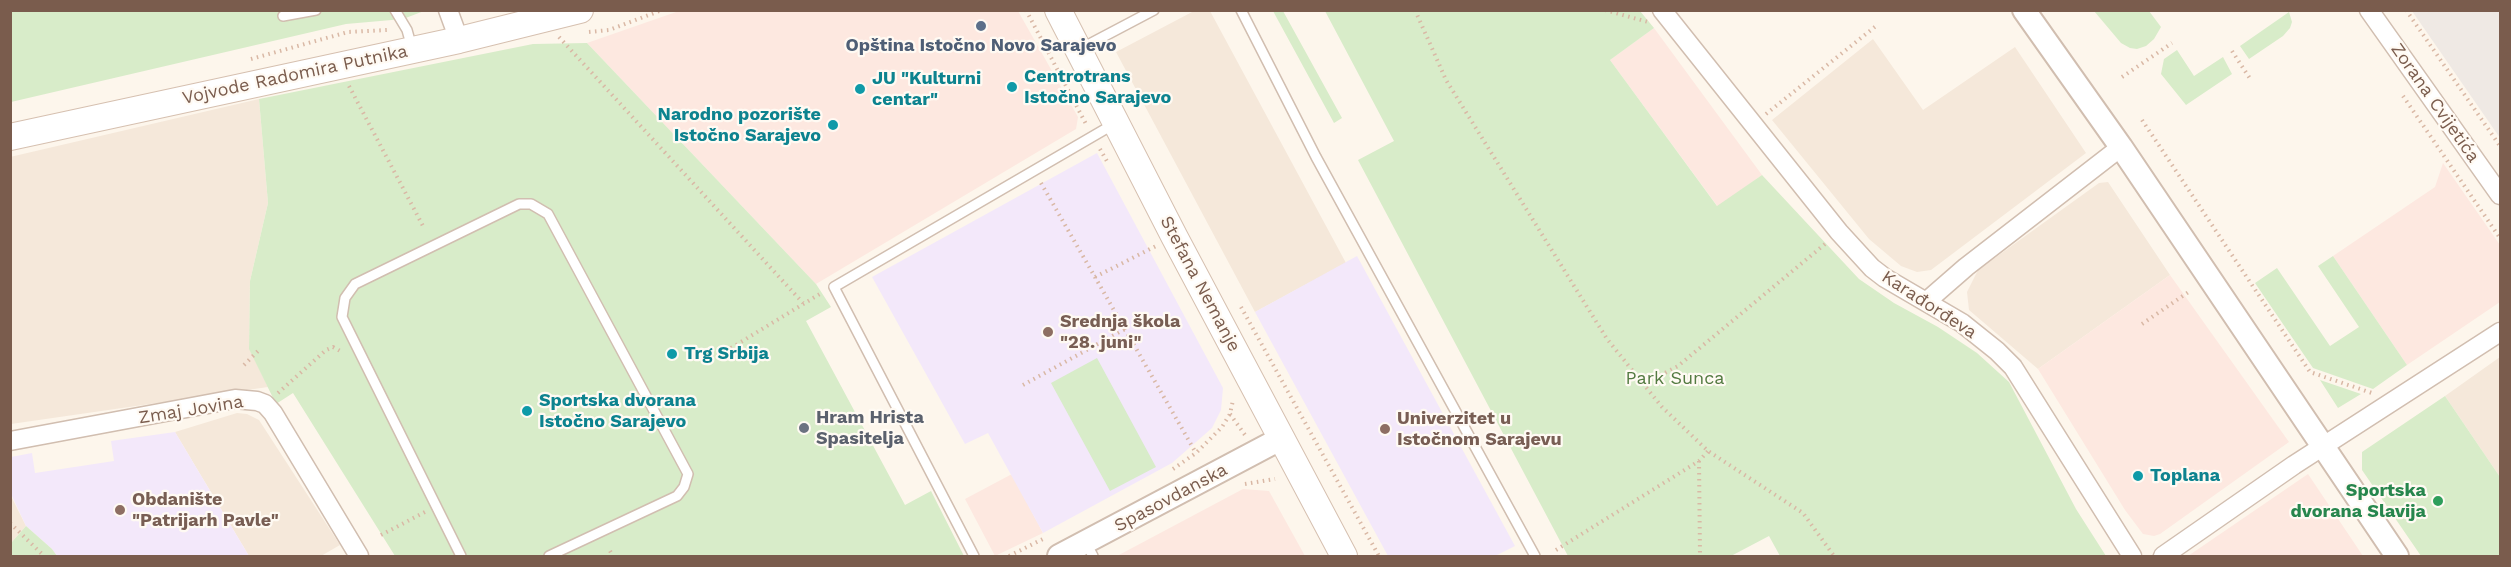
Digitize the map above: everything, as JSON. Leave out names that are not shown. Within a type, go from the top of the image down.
[{"type":"main road","name":"Stefana Nemanje","points":[[1058,10],[1116,123],[1163,246],[1282,438],[1344,556]]},
{"type":"main road","name":"Vojvode Radomira Putnika","points":[[10,137],[459,40],[584,21]]},
{"type":"street","points":[[448,10],[459,40]]},
{"type":"street","name":"Karađorđeva","points":[[1662,10],[1839,232],[1885,278],[1927,301],[1979,336],[2013,367],[2132,556]]},
{"type":"street","points":[[2024,10],[2121,147],[2397,556]]},
{"type":"street","name":"Zorana Cvijetića","points":[[2369,10],[2500,195]]},
{"type":"street","points":[[1927,301],[1966,267],[2121,147]]},
{"type":"street","points":[[2163,556],[2324,445],[2464,358],[2500,332]]},
{"type":"street","name":"Zmaj Jovina","points":[[10,441],[236,399],[257,401],[265,404],[273,413],[359,556]]},
{"type":"street","name":"Spasovdanska","points":[[1059,556],[1090,550],[1282,438]]},
{"type":"lane","points":[[283,16],[316,10]]},
{"type":"lane","points":[[395,10],[407,30],[412,50]]},
{"type":"lane","points":[[1080,49],[1154,10]]},
{"type":"lane","points":[[1241,10],[1316,157],[1535,556]]},
{"type":"lane","points":[[974,556],[834,287],[1116,123]]},
{"type":"lane","points":[[460,556],[342,317],[345,298],[355,284],[519,204],[531,204],[548,214],[688,474],[684,487],[677,496],[549,556]]},
{"type":"path","points":[[584,21],[609,30],[662,10]]},
{"type":"path","points":[[1026,10],[1110,166]]},
{"type":"path","points":[[1415,10],[1446,80],[1607,339],[1662,407],[1708,451],[1803,513],[1834,556]]},
{"type":"path","points":[[1605,10],[1677,29]]},
{"type":"path","points":[[2406,10],[2500,146]]},
{"type":"path","points":[[1762,118],[1876,26]]},
{"type":"path","points":[[567,34],[556,34],[803,303]]},
{"type":"path","points":[[2122,77],[2172,43]]},
{"type":"path","points":[[2232,51],[2251,80]]},
{"type":"path","points":[[345,78],[423,226]]},
{"type":"path","points":[[2398,88],[2500,238]]},
{"type":"path","points":[[2142,120],[2310,372],[2373,393]]},
{"type":"path","points":[[1034,171],[1196,453],[1222,427],[1234,402],[1233,393]]},
{"type":"path","points":[[1644,384],[1678,366],[1839,232]]},
{"type":"path","points":[[1095,277],[1163,246],[1149,236]]},
{"type":"path","points":[[731,348],[803,303],[834,287]]},
{"type":"path","points":[[2142,324],[2190,291]]},
{"type":"path","points":[[1023,385],[1125,329]]},
{"type":"path","points":[[284,388],[333,347],[341,350],[346,360]]},
{"type":"path","points":[[244,365],[260,349]]},
{"type":"path","points":[[1230,414],[1258,451],[1281,488]]},
{"type":"path","points":[[1556,550],[1699,460],[1708,451]]},
{"type":"path","points":[[1699,460],[1700,556]]},
{"type":"path","points":[[420,502],[430,520]]},
{"type":"path","points":[[381,535],[426,512]]},
{"type":"path","points":[[10,523],[44,556]]},
{"type":"path","points":[[610,551],[613,556]]},
{"type":"shaded area","points":[[679,11],[1018,11],[1078,117],[1076,129],[816,284],[587,43]]},
{"type":"shaded area","points":[[1194,11],[1210,11],[1346,263],[1255,312],[1116,52]]},
{"type":"shaded area","points":[[2412,11],[2500,11],[2500,138]]},
{"type":"shaded area","points":[[1654,28],[1762,175],[1718,207],[1610,60]]},
{"type":"shaded area","points":[[1873,39],[1923,110],[2015,47],[2086,153],[1931,270],[1917,272],[1901,266],[1869,239],[1772,120]]},
{"type":"shaded area","points":[[259,99],[268,203],[250,281],[249,348],[268,387],[11,424],[10,157]]},
{"type":"shaded area","name":"Srednja škola \"28. juni\"","points":[[1097,153],[1223,388],[1221,410],[1212,428],[1172,463],[1043,533],[988,433],[965,444],[872,277]]},
{"type":"shaded area","points":[[2443,163],[2500,245],[2500,302],[2407,365],[2333,256],[2435,187]]},
{"type":"shaded area","points":[[2108,182],[2170,275],[2038,369],[1969,310],[1967,292],[1978,270],[2099,183]]},
{"type":"shaded area","name":"Univerzitet u Istočnom Sarajevu","points":[[1357,256],[1515,546],[1495,556],[1388,556],[1255,312]]},
{"type":"shaded area","points":[[2170,275],[2289,442],[2154,536],[2143,534],[2125,510],[2038,369]]},
{"type":"shaded area","points":[[2500,357],[2500,477],[2445,396]]},
{"type":"shaded area","points":[[237,413],[247,414],[259,420],[340,545],[321,556],[249,556],[175,432]]},
{"type":"shaded area","name":"Obdanište \"Patrijarh Pavle\"","points":[[175,432],[249,556],[57,556],[26,526],[11,494],[11,457],[32,453],[35,473],[114,461],[111,441]]},
{"type":"shaded area","points":[[1012,474],[1043,533],[995,556],[965,499]]},
{"type":"shaded area","points":[[2308,474],[2363,556],[2188,556]]},
{"type":"shaded area","points":[[1243,489],[1269,491],[1305,556],[1117,556]]},
{"type":"shaded area","points":[[10,494],[26,526],[11,543],[10,543]]},
{"type":"green space","points":[[10,11],[424,11],[403,19],[346,24],[11,102]]},
{"type":"green space","points":[[1273,11],[1283,11],[1342,118],[1334,123]]},
{"type":"green space","name":"Park Sunca","points":[[1325,11],[1640,11],[1654,28],[1610,60],[1717,206],[1762,175],[1859,279],[1977,353],[2009,382],[2076,509],[2106,556],[1780,556],[1769,536],[1731,556],[1568,556],[1358,160],[1394,141]]},
{"type":"green space","points":[[2094,11],[2149,11],[2161,27],[2154,39],[2146,46],[2137,49],[2130,48],[2121,43]]},
{"type":"green space","points":[[2289,12],[2292,22],[2290,28],[2283,36],[2249,59],[2240,46]]},
{"type":"green space","points":[[587,43],[816,284],[831,307],[806,321],[905,505],[931,491],[964,556],[395,556],[293,393],[276,404],[249,349],[250,281],[268,203],[259,99],[533,44]]},
{"type":"green space","points":[[2177,50],[2194,76],[2223,57],[2232,74],[2186,105],[2161,74],[2164,59]]},
{"type":"green space","points":[[2333,256],[2407,365],[2373,389],[2313,368],[2255,283],[2277,268],[2330,346],[2359,327],[2318,266]]},
{"type":"green space","points":[[1097,358],[1156,467],[1110,491],[1051,383]]},
{"type":"green space","points":[[2320,380],[2361,394],[2338,408]]},
{"type":"green space","name":"Sportska dvorana Slavija","points":[[2445,396],[2500,477],[2500,556],[2421,556],[2362,470],[2362,452]]},
{"type":"green space","points":[[26,526],[57,556],[11,556],[11,543]]},
{"type":"place","name":"Opština Istočno Novo Sarajevo","points":[[981,26]]},
{"type":"place","name":"Centrotrans Istočno Sarajevo","points":[[1012,87]]},
{"type":"place","name":"JU \"Kulturni centar\"","points":[[860,89]]},
{"type":"place","name":"Narodno pozorište Istočno Sarajevo","points":[[833,125]]},
{"type":"place","name":"Srednja škola \"28. juni\"","points":[[1048,332]]},
{"type":"place","name":"Trg Srbija","points":[[672,354]]},
{"type":"place","name":"Sportska dvorana Istočno Sarajevo","points":[[527,411]]},
{"type":"place","name":"Hram Hrista Spasitelja","points":[[804,428]]},
{"type":"place","name":"Univerzitet u Istočnom Sarajevu","points":[[1385,429]]},
{"type":"place","name":"Toplana","points":[[2138,476]]},
{"type":"place","name":"Sportska dvorana Slavija","points":[[2438,501]]},
{"type":"place","name":"Obdanište \"Patrijarh Pavle\"","points":[[120,510]]}]
